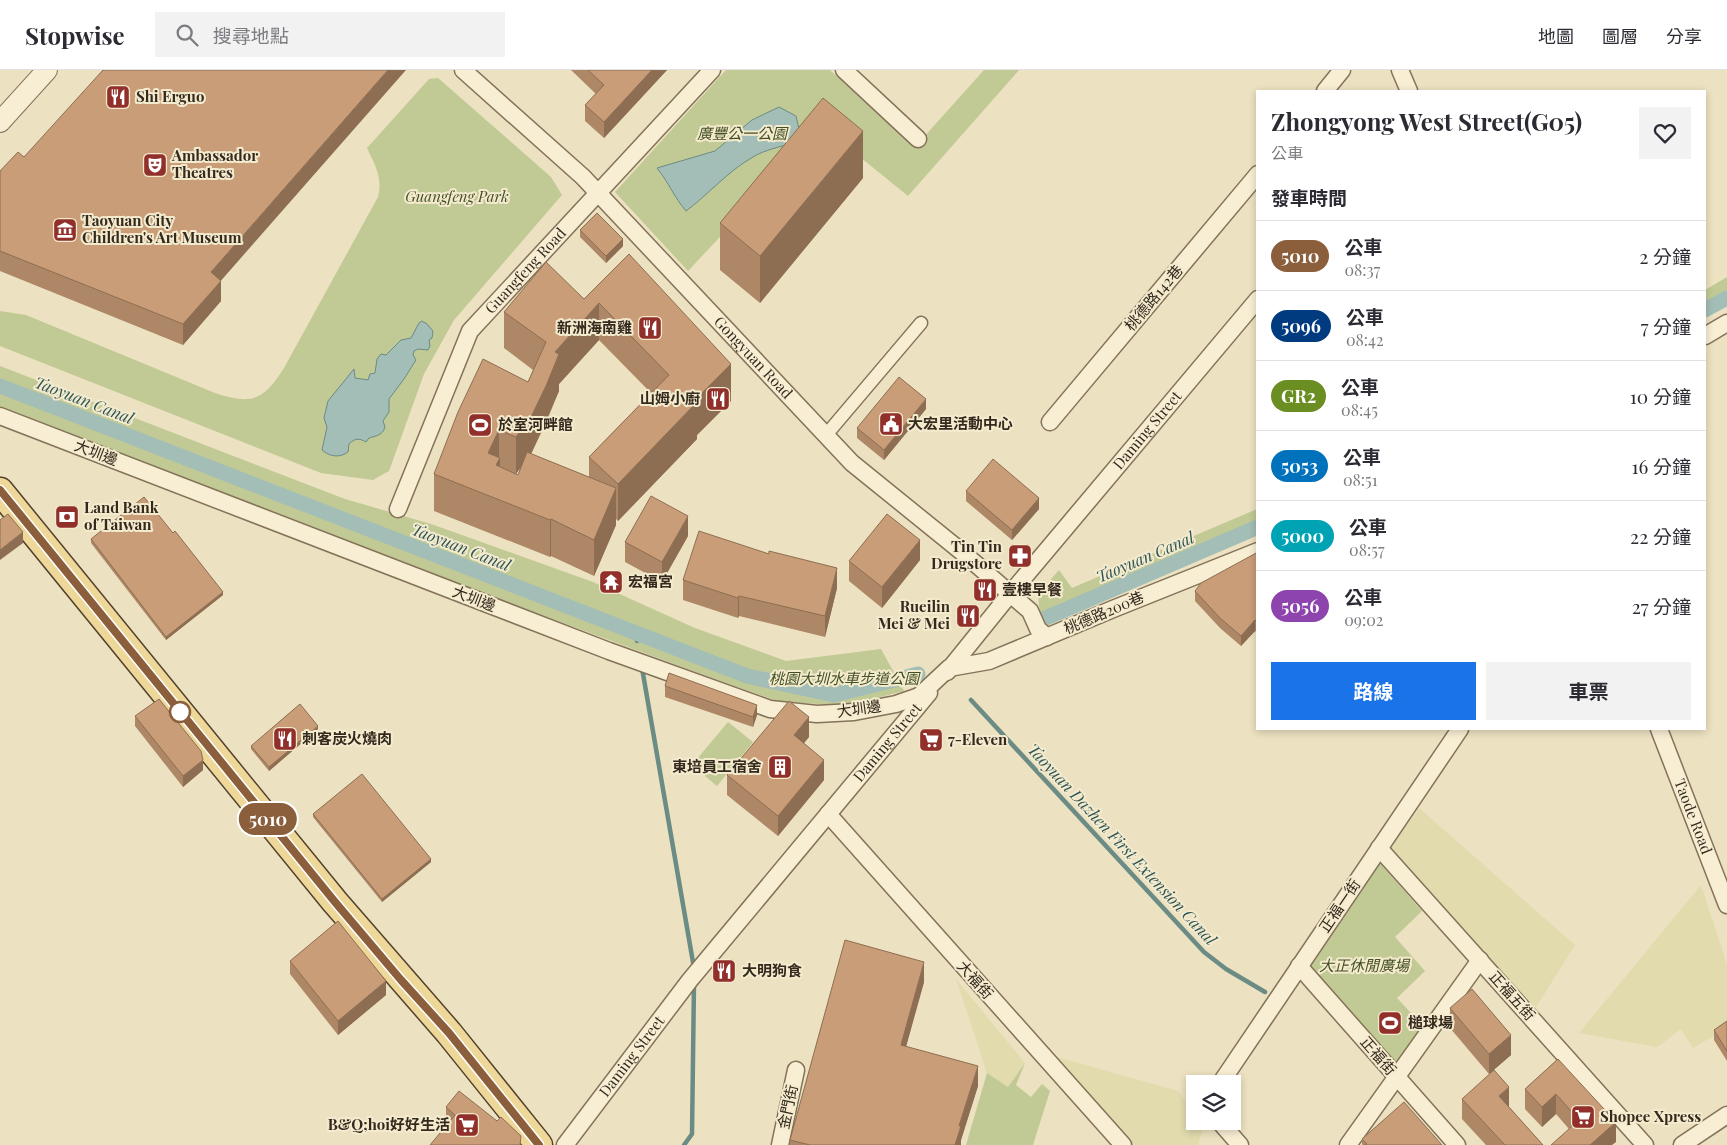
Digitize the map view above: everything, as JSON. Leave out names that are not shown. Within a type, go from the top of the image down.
[{"type":"main road","points":[[0,490],[335,902],[449,1033],[539,1145]]},
{"type":"street","points":[[0,122],[47,70]]},
{"type":"street","name":"Gongyuan Road","points":[[463,70],[583,177],[852,463],[962,552],[1030,611],[1038,629],[1047,637]]},
{"type":"street","name":"Guangfeng Road","points":[[398,509],[470,331],[712,70]]},
{"type":"street","points":[[844,70],[918,139]]},
{"type":"street","points":[[1326,90],[1342,70]]},
{"type":"street","points":[[1400,70],[1409,90]]},
{"type":"street","name":"桃德路142巷","points":[[1050,422],[1256,176]]},
{"type":"street","name":"Daming Street","points":[[565,1145],[694,975],[1010,594],[1256,302]]},
{"type":"street","points":[[826,434],[921,323]]},
{"type":"street","points":[[1706,335],[1727,323]]},
{"type":"street","name":"大圳邊","points":[[0,416],[609,651],[770,709],[817,714],[854,712],[896,704],[919,696],[949,668]]},
{"type":"street","name":"桃德路200巷","points":[[949,668],[989,662],[1256,552]]},
{"type":"street","name":"正福一街","points":[[1226,1075],[1459,730]]},
{"type":"street","name":"Taode Road","points":[[1659,730],[1727,905]]},
{"type":"street","name":"大福街","points":[[828,814],[1123,1145]]},
{"type":"street","name":"正福五街","points":[[1379,848],[1645,1145]]},
{"type":"street","points":[[1348,1145],[1480,960]]},
{"type":"street","name":"正福街","points":[[1299,966],[1457,1145]]},
{"type":"street","name":"金門街","points":[[780,1145],[796,1070]]},
{"type":"street","points":[[1682,1145],[1727,1115]]},
{"type":"street","points":[[1227,1130],[1240,1145]]},
{"type":"shaded area","points":[[1419,808],[1575,945],[1533,1012],[1388,851]]},
{"type":"shaded area","points":[[1701,885],[1727,964],[1727,1028],[1693,1048],[1681,1029],[1657,1047],[1579,1033]]},
{"type":"shaded area","points":[[956,979],[1025,1063],[1008,1087],[987,1073]]},
{"type":"shaded area","points":[[1050,1055],[1178,1091],[1186,1101],[1186,1130],[1202,1130],[1198,1145],[1132,1145]]},
{"type":"green space","name":"廣豐公一公園","points":[[726,70],[830,70],[914,148],[984,70],[1019,70],[908,196],[823,127],[688,271],[615,192]]},
{"type":"green space","name":"Guangfeng Park","points":[[438,78],[551,177],[562,195],[454,320],[424,374],[389,471],[373,480],[321,473],[0,346],[0,311],[26,315],[215,393],[238,399],[248,399],[263,394],[270,388],[284,368],[378,197],[379,178],[367,148],[429,79]]},
{"type":"green space","points":[[1727,277],[1727,294],[1706,305],[1706,289]]},
{"type":"green space","name":"桃園大圳水車步道公園","points":[[0,366],[345,499],[431,524],[593,582],[695,628],[786,661],[881,649],[904,691],[845,706],[777,701],[709,677],[0,414]]},
{"type":"green space","points":[[1256,509],[1256,521],[1040,616],[1038,594],[1059,570],[1072,588]]},
{"type":"green space","points":[[728,722],[753,742],[717,786],[692,765]]},
{"type":"green space","name":"大正休閒廣場","points":[[1378,861],[1422,911],[1395,937],[1425,971],[1397,998],[1423,1026],[1394,1067],[1308,965]]},
{"type":"green space","points":[[1025,1063],[1016,1085],[1031,1097],[1042,1084],[1050,1091],[1033,1145],[966,1145],[987,1073],[1008,1087]]},
{"type":"water","points":[[779,107],[796,116],[799,129],[793,143],[762,152],[744,163],[686,211],[657,168],[715,151],[752,120]]},
{"type":"water","points":[[422,321],[433,331],[432,338],[429,340],[430,346],[428,350],[418,349],[414,351],[413,355],[416,360],[389,399],[389,412],[383,421],[385,427],[383,432],[369,438],[366,442],[359,439],[353,441],[349,444],[348,452],[342,455],[335,456],[322,450],[327,427],[324,418],[328,401],[354,369],[355,378],[368,380],[370,374],[375,373],[377,359],[381,354],[386,355],[401,340],[411,338]]},
{"type":"building","points":[[103,70],[388,70],[211,272],[221,281],[183,324],[0,251],[0,171],[18,152],[24,157]]},
{"type":"building","points":[[588,70],[652,70],[604,122],[585,105],[604,85]]},
{"type":"building","points":[[823,98],[863,131],[760,256],[720,223]]},
{"type":"building","points":[[597,213],[623,239],[606,256],[580,230]]},
{"type":"building","points":[[629,254],[731,364],[695,400],[697,402],[618,484],[589,457],[669,375],[599,303],[555,352],[559,354],[546,386],[532,415],[516,437],[499,430],[488,453],[500,458],[496,465],[518,475],[527,452],[616,488],[594,540],[551,519],[434,474],[458,412],[483,359],[528,382],[546,342],[504,312],[546,262],[584,299]]},
{"type":"building","name":"大宏里活動中心","points":[[899,377],[926,399],[884,450],[857,428]]},
{"type":"building","points":[[993,459],[1039,498],[1012,530],[966,491]]},
{"type":"building","points":[[651,496],[688,516],[662,562],[625,542]]},
{"type":"building","points":[[144,497],[173,533],[175,531],[223,592],[166,637],[91,539]]},
{"type":"building","points":[[8,514],[23,532],[0,550],[0,520]]},
{"type":"building","points":[[887,514],[920,540],[882,587],[849,561]]},
{"type":"building","points":[[699,531],[769,554],[769,551],[837,568],[825,616],[739,596],[738,598],[683,580]]},
{"type":"building","points":[[1256,553],[1256,621],[1241,636],[1220,618],[1195,591],[1201,583]]},
{"type":"building","points":[[669,673],[757,705],[753,717],[665,686]]},
{"type":"building","points":[[159,699],[201,751],[203,760],[183,776],[135,716]]},
{"type":"building","name":"東培員工宿舍","points":[[789,701],[809,717],[794,735],[824,760],[778,816],[727,775]]},
{"type":"building","name":"刺客炭火燒肉","points":[[300,704],[318,726],[269,767],[251,746]]},
{"type":"building","points":[[362,774],[431,859],[382,899],[313,814]]},
{"type":"building","points":[[338,921],[386,981],[338,1021],[290,961]]},
{"type":"building","points":[[845,940],[924,962],[901,1045],[978,1066],[955,1145],[810,1145],[790,1140]]},
{"type":"building","points":[[1472,989],[1511,1035],[1489,1054],[1450,1008]]},
{"type":"building","points":[[1727,1021],[1727,1051],[1714,1030]]},
{"type":"building","points":[[1558,1059],[1616,1122],[1590,1145],[1551,1145],[1579,1120],[1556,1094],[1542,1107],[1525,1089]]},
{"type":"building","points":[[1494,1070],[1509,1087],[1499,1096],[1543,1145],[1505,1145],[1462,1099]]},
{"type":"building","points":[[459,1091],[497,1121],[501,1117],[521,1136],[520,1145],[430,1145],[455,1115],[446,1107]]},
{"type":"building","points":[[1404,1102],[1442,1145],[1365,1145],[1367,1144],[1362,1139]]},
{"type":"waterway","name":"Taoyuan Canal","points":[[1706,309],[1727,298]]},
{"type":"waterway","name":"Taoyuan Canal","points":[[0,386],[747,676],[834,695],[918,674]]},
{"type":"waterway","name":"Taoyuan Canal","points":[[1046,618],[1256,528]]},
{"type":"waterway","name":"Taoyuan Canal","points":[[636,633],[637,641]]},
{"type":"waterway","points":[[642,668],[694,968]]},
{"type":"waterway","name":"Taoyuan Dazhen First Extension Canal","points":[[971,700],[1204,952],[1226,969],[1265,992]]},
{"type":"waterway","points":[[684,1145],[692,1134],[694,983]]},
{"type":"bus line","name":"5010","points":[[0,490],[335,902],[449,1033],[539,1145]]},
{"type":"place","name":"Shi Erguo","points":[[118,97]]},
{"type":"place","name":"Ambassador Theatres","points":[[155,165]]},
{"type":"place","name":"Taoyuan City Children's Art Museum","points":[[65,230]]},
{"type":"place","name":"新洲海南雞","points":[[650,328]]},
{"type":"place","name":"山姆小廚","points":[[718,399]]},
{"type":"place","name":"大宏里活動中心","points":[[891,424]]},
{"type":"place","name":"於室河畔館","points":[[480,425]]},
{"type":"place","name":"Land Bank of Taiwan","points":[[67,517]]},
{"type":"place","name":"Tin Tin Drugstore","points":[[1020,556]]},
{"type":"place","name":"宏福宮","points":[[611,582]]},
{"type":"place","name":"壹樓早餐","points":[[985,590]]},
{"type":"place","name":"Rueilin Mei & Mei","points":[[968,616]]},
{"type":"place","name":"刺客炭火燒肉","points":[[285,739]]},
{"type":"place","name":"7-Eleven","points":[[931,740]]},
{"type":"place","name":"東培員工宿舍","points":[[780,767]]},
{"type":"place","name":"大明狗食","points":[[724,971]]},
{"type":"place","name":"槌球場","points":[[1390,1023]]},
{"type":"place","name":"Shopee Xpress","points":[[1583,1117]]},
{"type":"place","name":"B&Q;hoi好好生活","points":[[467,1125]]}]
